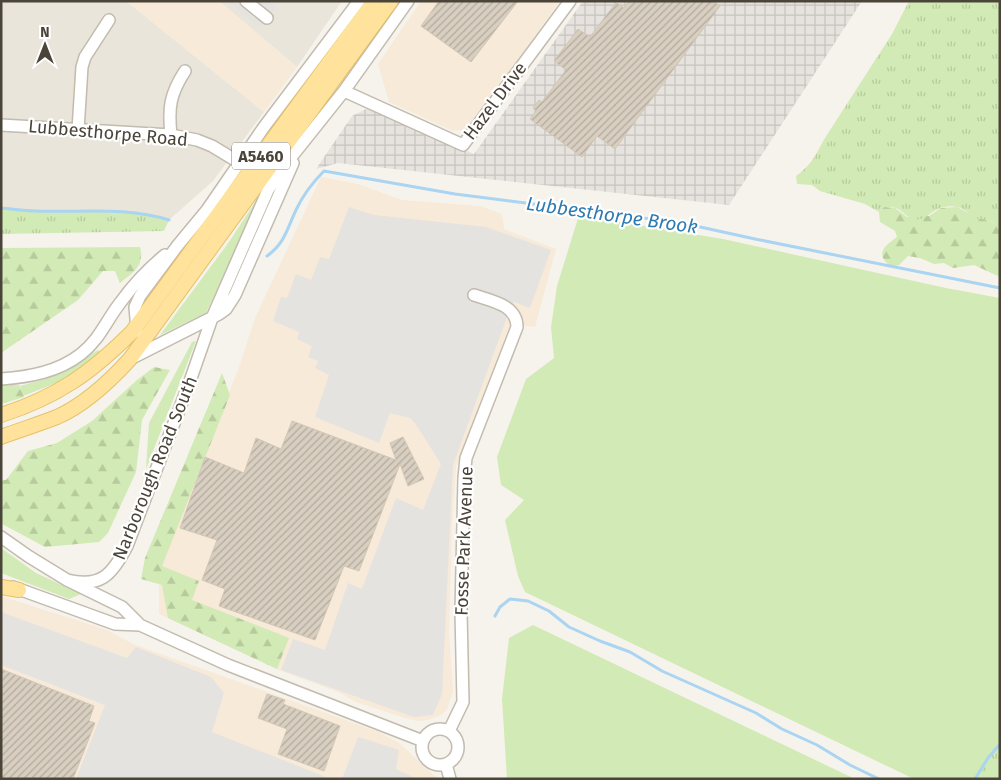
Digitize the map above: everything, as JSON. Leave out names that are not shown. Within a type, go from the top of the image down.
[{"type":"main road","name":"A5460","points":[[1,415],[39,401],[65,388],[112,353],[136,326],[374,1]]},
{"type":"main road","name":"A5460","points":[[1,437],[58,416],[75,406],[118,372],[391,1]]},
{"type":"main road","points":[[1,587],[20,590]]},
{"type":"street","points":[[246,1],[267,18]]},
{"type":"street","points":[[133,354],[138,335],[135,306],[140,296],[201,217],[264,127],[359,1]]},
{"type":"street","name":"Narborough Road South","points":[[67,580],[82,583],[91,582],[106,576],[118,563],[127,546],[189,384],[212,318],[268,190],[285,165],[344,90],[408,1]]},
{"type":"street","name":"Hazel Drive","points":[[344,90],[463,145],[570,1]]},
{"type":"street","points":[[78,130],[82,67],[85,57],[109,20]]},
{"type":"street","points":[[171,135],[170,101],[176,85],[185,71]]},
{"type":"street","name":"Lubbesthorpe Road","points":[[1,125],[171,135],[196,140],[212,146],[240,163]]},
{"type":"street","points":[[1,379],[47,372],[80,355],[99,337],[118,305],[138,281],[152,266],[178,245]]},
{"type":"street","name":"Fosse Park Avenue","points":[[449,731],[463,702],[461,612],[466,458],[517,327],[517,319],[510,309],[474,295]]},
{"type":"street","points":[[133,354],[212,318]]},
{"type":"street","points":[[1,537],[67,580],[122,607],[140,625],[236,668],[423,741]]},
{"type":"street","points":[[1,583],[115,624],[140,625]]},
{"type":"street","points":[[434,730],[449,731],[457,740],[458,746],[455,757],[446,764],[440,765],[430,761],[423,752],[423,741],[434,730]]},
{"type":"street","points":[[446,764],[450,779]]},
{"type":"shaded area","points":[[1,1],[126,1],[264,112],[213,181],[169,220],[156,216],[1,208]]},
{"type":"shaded area","points":[[126,1],[219,1],[297,67],[264,112]]},
{"type":"shaded area","points":[[219,1],[342,1],[297,67]]},
{"type":"shaded area","points":[[227,1],[270,1],[276,7],[259,28]]},
{"type":"shaded area","points":[[421,1],[560,1],[468,129],[453,131],[389,102],[378,64]]},
{"type":"shaded area","points":[[583,1],[862,1],[729,205],[338,163],[316,169],[352,116],[370,107],[474,154]]},
{"type":"shaded area","points":[[321,177],[358,184],[402,200],[480,206],[502,214],[504,229],[556,249],[535,327],[510,324],[456,466],[449,632],[453,692],[447,709],[441,715],[428,720],[419,721],[405,718],[356,702],[338,692],[279,670],[159,614],[159,566],[239,367],[255,318]]},
{"type":"shaded area","points":[[349,207],[374,215],[486,227],[551,250],[530,308],[514,302],[510,309],[453,465],[442,694],[433,715],[414,717],[281,670],[293,639],[325,650],[348,583],[362,589],[396,498],[423,510],[441,464],[410,418],[390,413],[379,443],[315,417],[329,375],[315,368],[318,361],[308,357],[312,346],[297,339],[299,332],[273,321],[281,297],[287,298],[296,274],[311,280],[320,257],[329,259]]},
{"type":"shaded area","points":[[1,596],[107,630],[133,644],[379,732],[399,743],[438,779],[1,779]]},
{"type":"shaded area","points":[[1,612],[127,658],[136,647],[211,677],[224,693],[212,732],[331,779],[76,779],[105,705],[1,665]]},
{"type":"shaded area","points":[[358,737],[399,750],[396,769],[417,779],[342,779]]},
{"type":"green space","points":[[909,1],[1000,1],[1000,227],[988,220],[974,219],[958,207],[943,207],[924,218],[913,219],[896,208],[884,207],[879,212],[865,204],[820,191],[812,185],[797,184],[796,176],[805,169],[815,156],[892,34]]},
{"type":"green space","points":[[265,187],[206,313],[160,335],[229,242]]},
{"type":"green space","points":[[884,207],[895,208],[907,217],[929,216],[941,208],[957,207],[997,224],[1000,227],[1000,277],[974,265],[953,268],[944,263],[934,264],[920,258],[908,256],[899,265],[891,267],[882,254],[885,247],[897,237],[895,231],[880,222],[879,212]]},
{"type":"green space","points":[[1,208],[32,211],[136,213],[169,220],[164,231],[1,234]]},
{"type":"green space","points":[[579,215],[723,239],[1000,298],[1000,779],[914,779],[525,592],[518,576],[505,520],[524,500],[501,485],[497,457],[526,379],[554,358],[551,327],[557,286]]},
{"type":"green space","points":[[140,247],[141,259],[137,268],[120,283],[115,271],[103,271],[78,300],[1,353],[1,248]]},
{"type":"green space","points":[[196,341],[146,469],[149,423],[192,342]]},
{"type":"green space","points":[[98,350],[100,352],[69,378],[23,396],[20,386],[65,371]]},
{"type":"green space","points":[[154,367],[170,370],[142,420],[136,472],[108,533],[99,542],[45,547],[4,525],[1,522],[1,480],[6,480],[28,451],[57,443],[92,421]]},
{"type":"green space","points":[[222,373],[230,395],[162,566],[199,581],[192,600],[289,638],[277,669],[168,618],[162,585],[141,579],[145,558]]},
{"type":"green space","points":[[1,385],[19,385],[24,397],[1,404]]},
{"type":"green space","points":[[1,548],[36,573],[81,594],[69,599],[1,573]]},
{"type":"green space","points":[[533,625],[855,779],[507,779],[502,699],[509,638]]},
{"type":"green space","points":[[1000,744],[1000,779],[975,779],[988,758]]},
{"type":"building","points":[[439,1],[518,1],[471,62],[421,26]]},
{"type":"building","points":[[629,1],[713,1],[720,6],[615,149],[597,136],[582,157],[530,119],[536,111],[533,108],[539,100],[542,102],[566,70],[554,61],[578,29],[590,37],[614,5],[617,3],[624,8]]},
{"type":"building","points":[[292,421],[396,460],[390,443],[403,437],[424,479],[408,486],[400,464],[359,571],[344,566],[315,640],[219,606],[225,589],[202,580],[217,540],[180,528],[205,457],[244,473],[256,438],[281,449]]},
{"type":"building","points":[[1,669],[94,706],[89,721],[95,723],[73,779],[1,779]]},
{"type":"building","points":[[267,694],[285,700],[283,704],[340,726],[324,771],[278,754],[287,729],[258,718]]},
{"type":"waterway","name":"Lubbesthorpe Brook","points":[[267,256],[282,241],[302,199],[324,171],[455,194],[682,223],[1000,288]]},
{"type":"waterway","name":"Lubbesthorpe Brook","points":[[1,208],[32,211],[136,213],[169,220]]},
{"type":"waterway","points":[[495,616],[500,607],[510,599],[528,601],[549,611],[569,627],[630,652],[662,671],[756,713],[782,729],[817,745],[850,765],[879,779]]},
{"type":"waterway","points":[[975,779],[988,758],[1000,744]]}]
